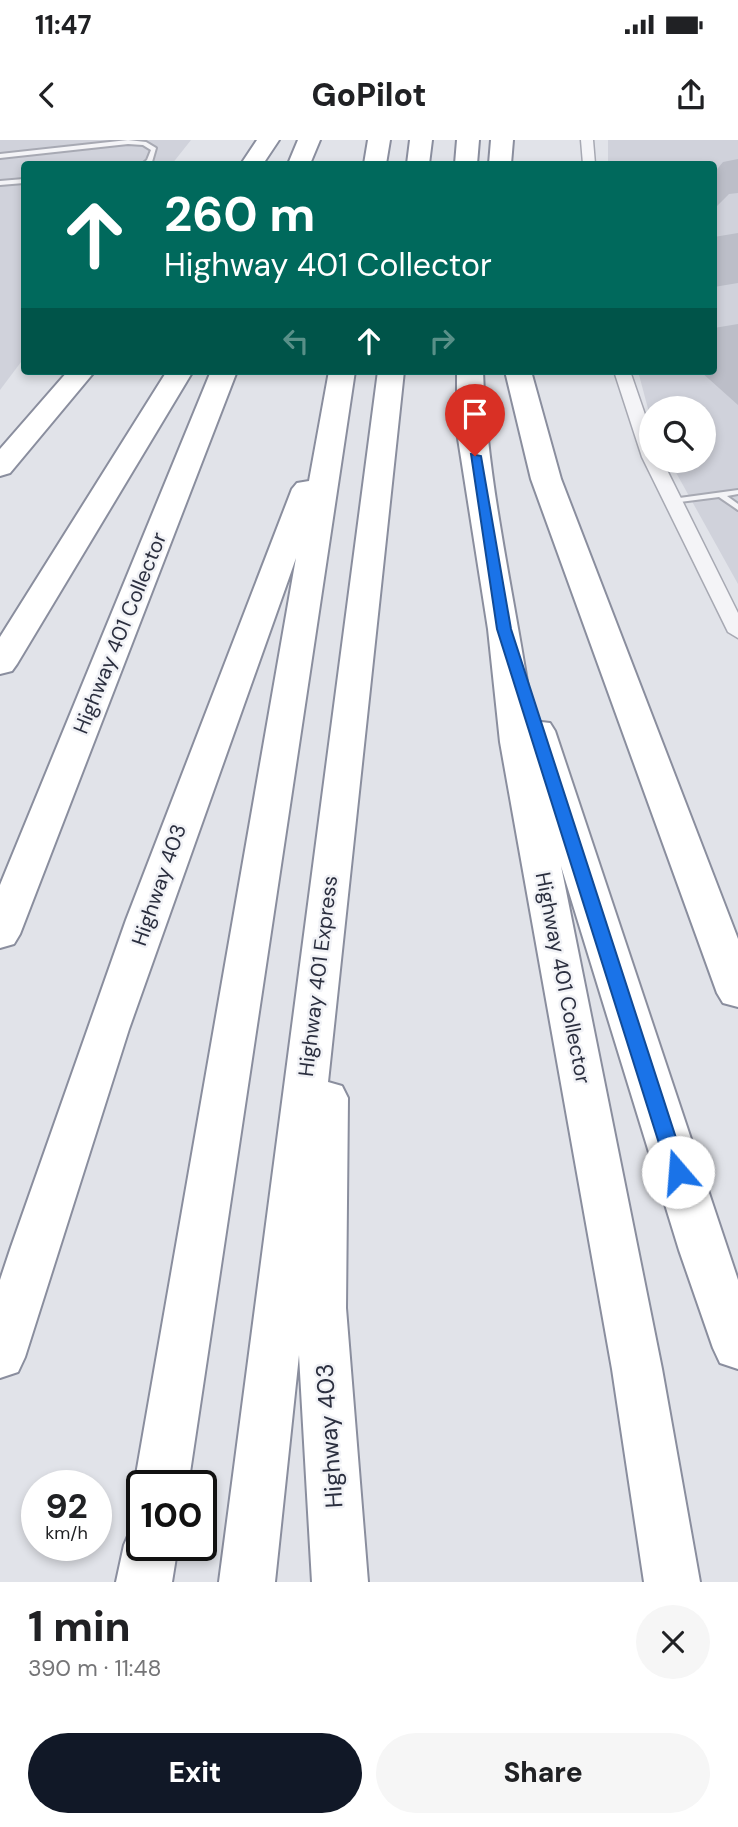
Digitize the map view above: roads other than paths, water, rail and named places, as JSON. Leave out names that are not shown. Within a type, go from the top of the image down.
[{"type":"highway","points":[[253,161],[268,140]]},
{"type":"highway","points":[[300,161],[309,140]]},
{"type":"highway","points":[[376,161],[379,140]]},
{"type":"highway","points":[[418,161],[421,140]]},
{"type":"highway","points":[[466,161],[468,140]]},
{"type":"highway","points":[[500,161],[502,140]]},
{"type":"highway","points":[[0,467],[79,375]]},
{"type":"highway","points":[[0,664],[178,375]]},
{"type":"highway","name":"Highway 401 Collector","points":[[0,934],[222,375]]},
{"type":"highway","points":[[164,1470],[341,375]]},
{"type":"highway","name":"Highway 401 Express","points":[[247,1582],[391,375]]},
{"type":"highway","name":"Highway 401 Collector","points":[[470,375],[471,432],[504,629],[518,742],[637,1369],[672,1582]]},
{"type":"highway","points":[[519,375],[551,492],[738,993]]},
{"type":"highway","name":"Highway 403","points":[[0,1357],[47,1203],[214,730],[334,418]]},
{"type":"highway","points":[[504,629],[699,1237],[738,1348]]},
{"type":"highway","name":"Highway 403","points":[[330,870],[321,1308],[340,1582]]},
{"type":"highway","points":[[144,1582],[148,1561]]},
{"type":"street","points":[[587,140],[589,161]]},
{"type":"street","points":[[623,375],[639,420]]},
{"type":"street","points":[[659,473],[738,632]]},
{"type":"lane","points":[[0,156],[128,142],[145,144],[154,149],[150,161]]},
{"type":"lane","points":[[0,183],[21,181]]},
{"type":"lane","points":[[672,501],[738,492]]},
{"type":"lane","points":[[721,495],[738,508]]}]
